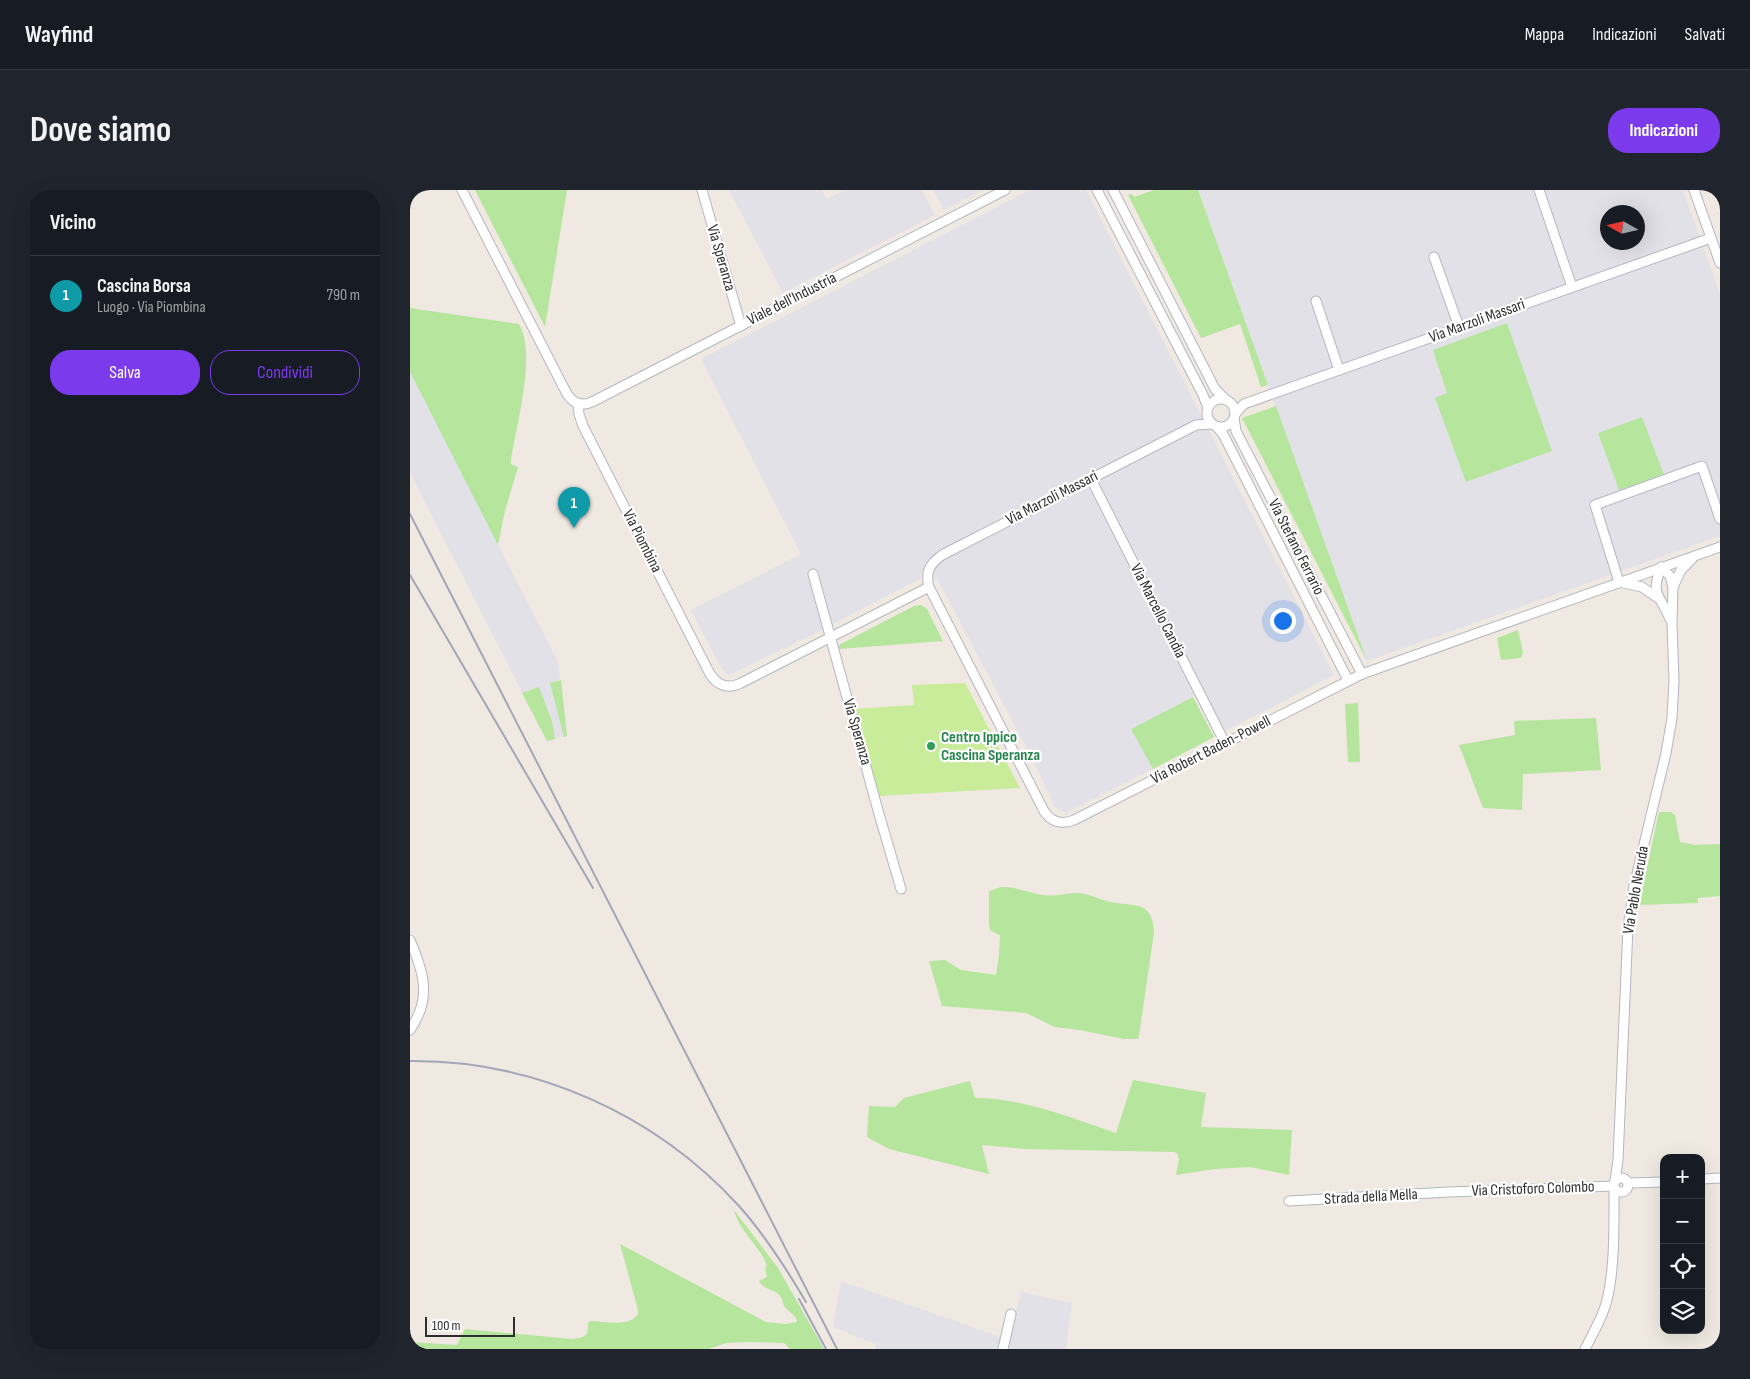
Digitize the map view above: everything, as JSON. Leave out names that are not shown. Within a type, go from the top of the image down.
[{"type":"street","name":"Via Piombina","points":[[462,190],[566,394],[578,404],[583,426],[715,680],[724,685],[735,686],[929,587]]},
{"type":"street","name":"Via Speranza","points":[[702,190],[741,326]]},
{"type":"street","name":"Viale dell'Industria","points":[[578,404],[592,402],[1005,190]]},
{"type":"street","points":[[1097,190],[1202,393],[1207,417],[1214,425],[1224,427],[1232,422],[1234,416],[1232,406],[1215,389],[1113,190]]},
{"type":"street","points":[[1539,190],[1572,287]]},
{"type":"street","points":[[1694,190],[1720,263]]},
{"type":"street","name":"Via Marzoli Massari","points":[[1228,401],[1244,404],[1711,238]]},
{"type":"street","points":[[1434,257],[1459,327]]},
{"type":"street","points":[[1316,301],[1339,370]]},
{"type":"street","points":[[1207,410],[1213,402],[1221,399],[1228,401]]},
{"type":"street","name":"Via Marzoli Massari","points":[[1234,416],[1244,404]]},
{"type":"street","name":"Via Marzoli Massari","points":[[929,587],[928,570],[942,555],[1196,425],[1207,410]]},
{"type":"street","name":"Via Stefano Ferrario","points":[[1234,416],[1236,431],[1362,674]]},
{"type":"street","name":"Via Marzoli Massari","points":[[1196,425],[1214,425]]},
{"type":"street","name":"Via Stefano Ferrario","points":[[1214,425],[1224,437],[1348,680]]},
{"type":"street","points":[[1672,624],[1658,598],[1642,587],[1619,582],[1595,505],[1702,466],[1720,518]]},
{"type":"street","name":"Via Marcello Candia","points":[[1091,479],[1225,743]]},
{"type":"street","name":"Via Robert Baden-Powell","points":[[929,587],[1038,800],[1052,820],[1063,823],[1071,821],[1362,674],[1720,547]]},
{"type":"street","points":[[1673,587],[1681,570],[1694,557]]},
{"type":"street","points":[[1658,598],[1656,581],[1661,567],[1670,576],[1673,587]]},
{"type":"street","name":"Via Speranza","points":[[813,574],[901,889]]},
{"type":"street","name":"Via Pablo Neruda","points":[[1585,1349],[1598,1324],[1610,1286],[1614,1223],[1621,1186],[1618,1160],[1628,927],[1634,886],[1666,753],[1671,723],[1674,680],[1673,587]]},
{"type":"street","points":[[410,940],[421,965],[424,987],[422,1007],[410,1030]]},
{"type":"street","points":[[1705,1179],[1720,1178]]},
{"type":"street","name":"Via Cristoforo Colombo","points":[[1452,1192],[1621,1186],[1660,1182]]},
{"type":"street","name":"Strada della Mella","points":[[1289,1201],[1452,1192]]},
{"type":"street","points":[[1003,1349],[1012,1314]]},
{"type":"shaded area","points":[[729,190],[822,190],[827,199],[844,190],[922,190],[935,215],[783,293]]},
{"type":"shaded area","points":[[933,190],[983,190],[944,210]]},
{"type":"shaded area","points":[[1030,190],[1086,190],[1334,675],[1225,731],[1204,691],[1132,729],[1153,769],[1066,813],[1059,811],[1054,805],[1034,762],[938,580],[921,578],[818,632],[728,675],[721,668],[691,610],[801,554],[701,359]]},
{"type":"shaded area","points":[[1198,190],[1683,190],[1720,294],[1720,536],[1367,661]]},
{"type":"shaded area","points":[[410,372],[558,662],[567,736],[547,741],[410,473]]},
{"type":"shaded area","points":[[841,1281],[1001,1337],[998,1349],[875,1349],[876,1344],[833,1327]]},
{"type":"shaded area","points":[[1021,1292],[1072,1303],[1066,1349],[1007,1349]]},
{"type":"green space","points":[[475,190],[567,190],[545,327]]},
{"type":"green space","points":[[1154,190],[1198,190],[1268,385],[1261,387],[1240,324],[1201,338],[1128,195],[1132,194],[1134,197]]},
{"type":"green space","points":[[410,308],[519,324],[524,337],[526,371],[524,390],[511,460],[511,464],[518,467],[505,511],[498,545],[410,372]]},
{"type":"green space","points":[[1507,323],[1552,451],[1466,482],[1435,398],[1447,393],[1433,350]]},
{"type":"green space","points":[[1276,406],[1367,661],[1242,418]]},
{"type":"green space","points":[[1642,417],[1664,475],[1619,490],[1598,433]]},
{"type":"green space","points":[[921,605],[927,609],[943,641],[839,649],[839,645],[914,606]]},
{"type":"green space","points":[[1518,630],[1523,652],[1521,658],[1501,660],[1497,638]]},
{"type":"green space","points":[[561,680],[567,736],[564,737],[550,683]]},
{"type":"green space","name":"Centro Ippico Cascina Speranza","points":[[965,683],[1020,788],[880,796],[859,728],[861,725],[860,720],[856,717],[853,709],[914,705],[912,685]]},
{"type":"green space","points":[[539,687],[552,721],[555,739],[547,741],[522,693]]},
{"type":"green space","points":[[1193,697],[1214,737],[1153,769],[1131,729]]},
{"type":"green space","points":[[1358,703],[1360,762],[1348,762],[1345,704]]},
{"type":"green space","points":[[1596,718],[1601,770],[1523,774],[1522,810],[1483,808],[1459,745],[1515,735],[1514,721]]},
{"type":"green space","points":[[1659,812],[1671,812],[1675,815],[1680,842],[1695,845],[1720,844],[1720,896],[1698,898],[1698,903],[1639,905]]},
{"type":"green space","points":[[1001,887],[1047,895],[1081,893],[1111,902],[1135,905],[1146,910],[1153,922],[1154,933],[1138,1039],[1124,1039],[1055,1027],[1026,1013],[942,1006],[929,961],[945,960],[961,970],[996,975],[1000,935],[991,931],[989,926],[989,891]]},
{"type":"green space","points":[[1133,1080],[1206,1093],[1201,1127],[1292,1130],[1289,1175],[1250,1167],[1215,1169],[1176,1175],[1179,1159],[1177,1153],[1174,1152],[1025,1149],[982,1145],[989,1174],[889,1149],[867,1137],[869,1106],[895,1107],[904,1098],[970,1081],[975,1098],[1011,1101],[1029,1105],[1116,1133]]},
{"type":"green space","points":[[734,1210],[778,1268],[824,1349],[790,1349],[784,1343],[751,1342],[726,1343],[709,1349],[410,1349],[410,1342],[457,1345],[465,1329],[572,1339],[586,1335],[590,1321],[616,1323],[629,1321],[638,1314],[620,1244],[766,1322],[785,1324],[797,1322],[796,1318],[784,1306],[780,1296],[759,1281],[767,1277],[765,1269],[767,1265],[740,1225]]},
{"type":"railway","points":[[410,514],[837,1349]]},
{"type":"railway","points":[[410,575],[593,888]]},
{"type":"railway","points":[[410,1061],[457,1063],[502,1070],[547,1082],[590,1099],[631,1119],[670,1144],[706,1173],[739,1206],[775,1252],[806,1302]]},
{"type":"railway","points":[[799,1299],[826,1349]]},
{"type":"place","name":"Cascina Borsa","points":[[574,528]]},
{"type":"place","name":"Centro Ippico Cascina Speranza","points":[[931,746]]}]
